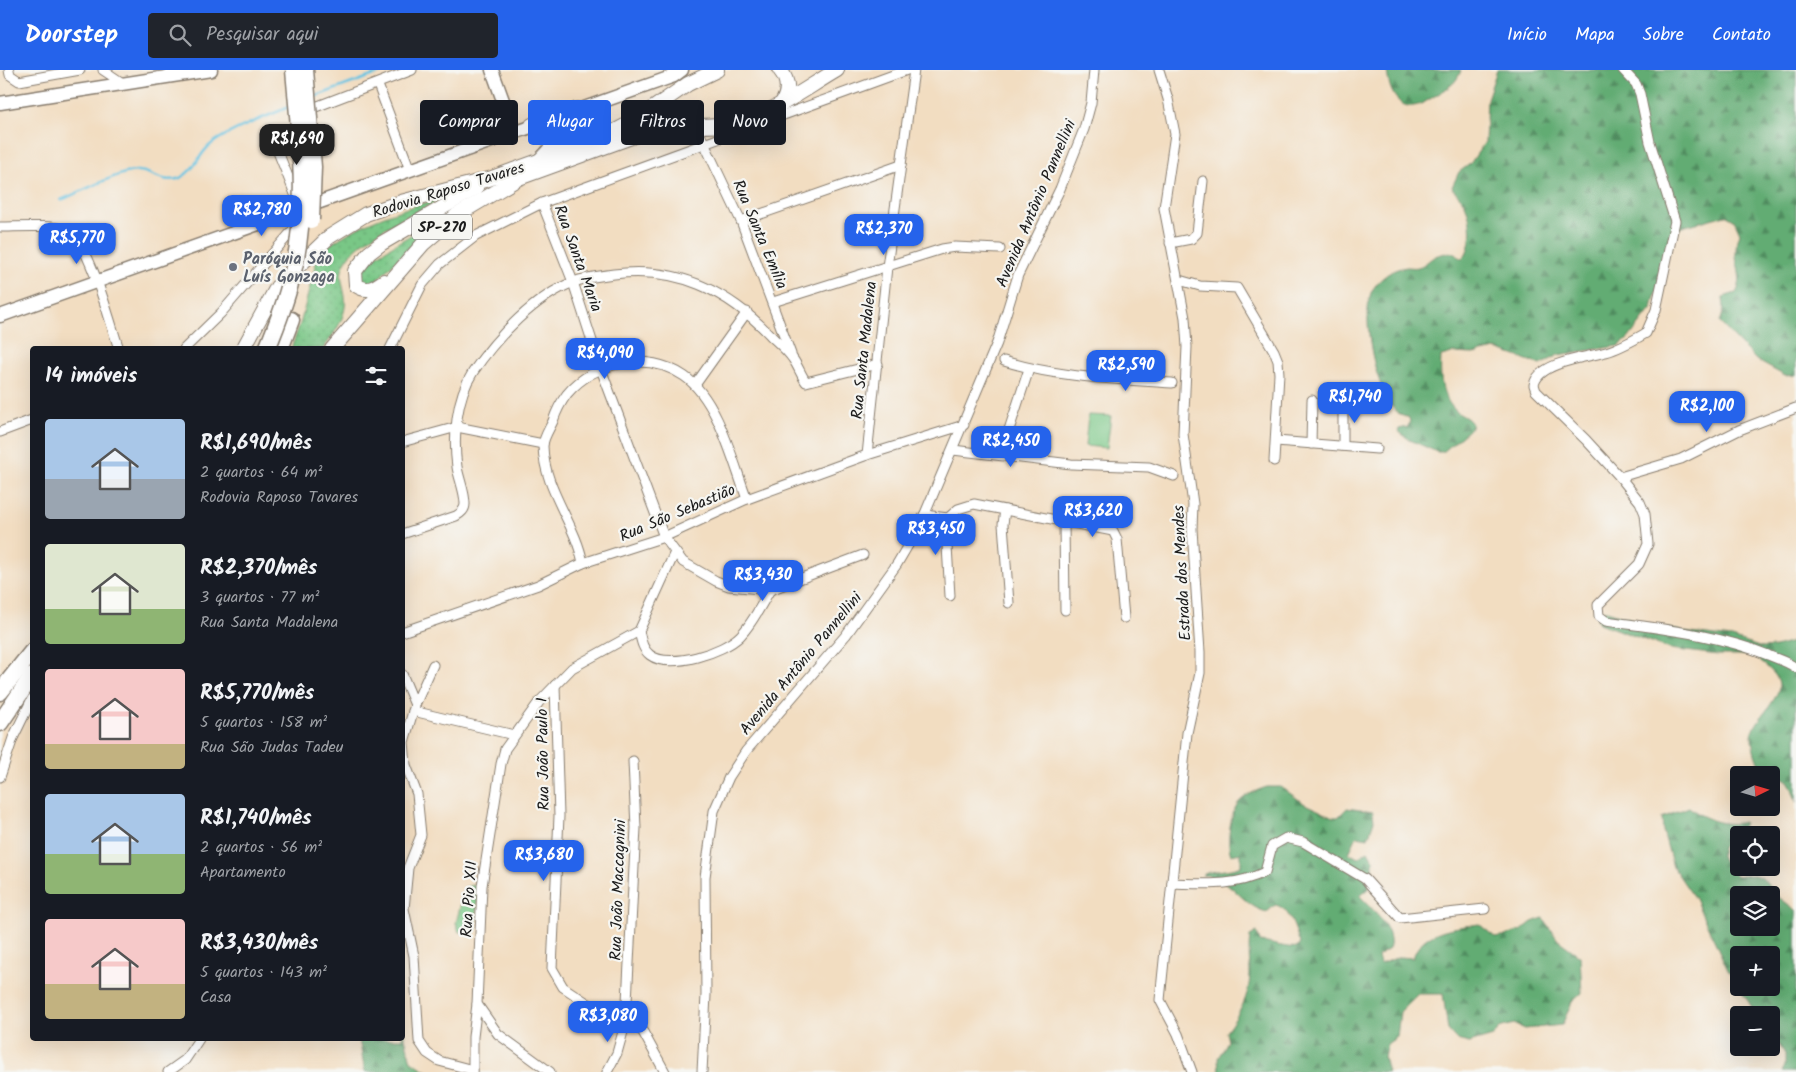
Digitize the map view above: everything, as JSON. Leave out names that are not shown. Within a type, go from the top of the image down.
[{"type":"highway","points":[[268,346],[280,317],[293,275],[301,216],[301,153],[294,70]]},
{"type":"highway","points":[[281,346],[300,292],[313,199],[311,137],[305,70]]},
{"type":"highway","points":[[0,692],[30,654]]},
{"type":"highway","points":[[0,723],[30,679]]},
{"type":"main road","name":"Rodovia Raposo Tavares","points":[[335,346],[397,272],[444,225],[500,188],[587,149],[602,138],[636,120],[688,84],[717,70]]},
{"type":"main road","points":[[780,70],[787,82],[784,100]]},
{"type":"main road","name":"SP-270","points":[[786,102],[837,70]]},
{"type":"main road","name":"SP-270","points":[[587,149],[621,139]]},
{"type":"main road","points":[[540,160],[552,145]]},
{"type":"main road","points":[[582,145],[587,149]]},
{"type":"main road","name":"Rodovia Raposo Tavares","points":[[245,346],[277,287],[330,238],[366,214],[401,202],[489,180],[540,160],[587,149]]},
{"type":"main road","points":[[397,272],[369,290],[362,289],[356,285],[354,278],[355,271],[360,263],[382,243],[489,180]]},
{"type":"street","points":[[9,70],[10,75],[19,80],[80,70]]},
{"type":"street","points":[[103,70],[124,84]]},
{"type":"street","points":[[0,103],[211,70]]},
{"type":"street","points":[[298,113],[412,70]]},
{"type":"street","points":[[492,70],[503,100]]},
{"type":"street","points":[[786,114],[907,70]]},
{"type":"street","name":"Rua Santa Madalena","points":[[868,455],[886,267],[914,70]]},
{"type":"street","name":"Avenida Antônio Pannellini","points":[[702,1072],[706,995],[705,877],[714,811],[729,777],[746,751],[846,635],[897,564],[924,515],[997,343],[1018,274],[1060,189],[1084,129],[1091,103],[1094,70]]},
{"type":"street","name":"Estrada dos Mendes","points":[[1159,70],[1168,99],[1175,134],[1164,208],[1179,280],[1187,347],[1183,434],[1193,504],[1192,529],[1200,652],[1200,672],[1188,733],[1160,1000],[1178,1034],[1192,1072]]},
{"type":"street","points":[[1623,70],[1636,84],[1640,94],[1650,142],[1675,221],[1656,310],[1646,333],[1608,352],[1550,367],[1538,375],[1534,385],[1536,391],[1586,440],[1620,477],[1640,502],[1645,514],[1648,544],[1639,564],[1598,605],[1598,611],[1602,619],[1682,632],[1752,648],[1796,668]]},
{"type":"street","points":[[604,100],[678,73]]},
{"type":"street","points":[[378,84],[410,170]]},
{"type":"street","points":[[270,132],[301,209]]},
{"type":"street","points":[[391,346],[422,284],[440,264],[476,236],[542,203],[714,140]]},
{"type":"street","name":"Rua Santa Emília","points":[[705,144],[741,221],[793,358]]},
{"type":"street","points":[[0,316],[477,145]]},
{"type":"street","points":[[741,221],[901,165]]},
{"type":"street","points":[[1170,243],[1191,239],[1197,233],[1203,181]]},
{"type":"street","points":[[187,346],[221,313],[317,203]]},
{"type":"street","name":"Rua Santa Maria","points":[[542,203],[573,282],[601,369],[664,537],[683,562],[716,581],[735,587],[770,590],[862,555]]},
{"type":"street","points":[[0,227],[56,229],[74,234],[80,241],[97,282],[118,346]]},
{"type":"street","points":[[773,302],[942,249],[955,247],[1000,249]]},
{"type":"street","points":[[405,533],[456,516],[463,511],[465,504],[457,465],[457,427],[460,400],[472,373],[502,335],[537,303],[573,282],[618,274],[655,273],[692,280],[736,303],[747,312],[793,358],[806,382],[878,364]]},
{"type":"street","points":[[1179,280],[1200,286],[1237,288],[1274,351],[1278,360],[1279,374],[1274,461]]},
{"type":"street","points":[[1181,294],[1200,286]]},
{"type":"street","points":[[695,385],[747,312]]},
{"type":"street","points":[[1004,361],[1029,369],[1090,378],[1172,383]]},
{"type":"street","points":[[583,563],[580,546],[550,486],[543,444],[566,395],[582,380],[601,369],[633,362],[657,364],[684,376],[695,385],[717,419],[747,499]]},
{"type":"street","points":[[1001,454],[1029,369]]},
{"type":"street","points":[[1311,444],[1312,400]]},
{"type":"street","points":[[1342,401],[1343,446]]},
{"type":"street","points":[[1620,477],[1681,459],[1739,430],[1796,408]]},
{"type":"street","points":[[0,432],[30,421]]},
{"type":"street","name":"Rua São Sebastião","points":[[405,631],[538,585],[583,563],[664,537],[747,499],[868,455],[964,424]]},
{"type":"street","points":[[405,441],[457,427],[543,444]]},
{"type":"street","points":[[1276,441],[1377,449]]},
{"type":"street","points":[[953,450],[1001,454],[1071,464],[1150,466],[1174,476]]},
{"type":"street","points":[[950,596],[946,529],[948,518],[958,509],[974,504],[1109,529],[1116,534],[1124,618]]},
{"type":"street","points":[[1004,510],[1003,524],[1009,603]]},
{"type":"street","points":[[924,515],[948,518]]},
{"type":"street","points":[[1064,521],[1065,610]]},
{"type":"street","points":[[675,552],[639,630],[643,646],[648,654],[653,657],[671,661],[692,658],[732,643],[742,635],[770,590]]},
{"type":"street","name":"Rua Pio XII","points":[[473,1071],[482,886],[490,827],[505,750],[539,702],[572,668],[639,630]]},
{"type":"street","points":[[405,745],[414,708],[433,665]]},
{"type":"street","points":[[405,682],[414,708]]},
{"type":"street","name":"Rua João Paulo I","points":[[555,685],[559,816],[552,968],[563,987],[610,1018],[632,1022],[643,1032],[665,1072]]},
{"type":"street","points":[[0,776],[13,738],[30,703]]},
{"type":"street","points":[[414,708],[514,735]]},
{"type":"street","points":[[405,757],[417,794],[421,835],[408,868],[405,899]]},
{"type":"street","name":"Rua João Maccagnini","points":[[607,1072],[617,1053],[626,1021],[636,828],[633,761]]},
{"type":"street","points":[[1172,883],[1229,884],[1248,880],[1266,872],[1272,846],[1286,838],[1303,842],[1365,878],[1400,918],[1484,909]]},
{"type":"street","points":[[405,914],[414,956],[418,1041],[427,1053],[439,1061],[473,1071]]},
{"type":"street","points":[[477,1004],[498,1034],[550,1072]]},
{"type":"street","points":[[168,1072],[185,1060],[198,1041]]},
{"type":"green space","points":[[1387,70],[1461,70],[1449,87],[1423,103],[1410,106],[1404,105],[1399,101],[1391,90]]},
{"type":"green space","points":[[1497,70],[1796,70],[1796,375],[1785,376],[1756,360],[1720,323],[1724,308],[1723,297],[1736,293],[1740,282],[1736,245],[1740,233],[1734,220],[1725,215],[1682,227],[1671,235],[1652,308],[1628,339],[1618,346],[1558,355],[1541,365],[1496,349],[1473,354],[1452,353],[1441,356],[1443,391],[1454,409],[1472,424],[1469,430],[1443,452],[1437,452],[1410,440],[1398,431],[1408,427],[1410,420],[1397,412],[1387,399],[1380,381],[1370,339],[1369,301],[1376,285],[1383,277],[1392,272],[1402,268],[1421,266],[1441,254],[1453,253],[1462,259],[1466,254],[1470,240],[1469,216],[1464,202],[1452,187],[1459,172],[1470,164],[1485,142],[1487,99]]},
{"type":"green space","points":[[443,198],[385,228],[357,248],[348,258],[342,270],[345,297],[344,311],[339,325],[331,338],[325,346],[292,346],[301,321],[319,252],[364,225],[408,208]]},
{"type":"green space","points":[[419,230],[419,238],[378,279],[371,284],[361,283],[360,273],[374,257]]},
{"type":"green space","points":[[1088,415],[1111,416],[1107,448],[1085,446]]},
{"type":"green space","points":[[1604,610],[1647,624],[1690,633],[1732,638],[1762,648],[1775,647],[1796,641],[1796,802],[1790,784],[1784,778],[1780,778],[1780,766],[1760,766],[1753,746],[1753,731],[1778,692],[1777,678],[1772,671],[1751,655],[1718,655],[1670,649],[1599,623],[1597,619]]},
{"type":"green space","points":[[1267,787],[1281,787],[1305,804],[1333,817],[1338,817],[1347,808],[1373,812],[1374,821],[1368,838],[1357,836],[1349,853],[1358,858],[1368,851],[1373,860],[1373,870],[1366,877],[1370,888],[1360,896],[1382,920],[1389,935],[1389,949],[1378,956],[1380,964],[1399,957],[1413,958],[1417,948],[1423,941],[1449,929],[1479,924],[1496,938],[1522,930],[1532,922],[1543,918],[1558,940],[1580,956],[1582,993],[1572,1002],[1562,1025],[1525,1029],[1514,1024],[1502,1027],[1493,1036],[1469,1043],[1457,1040],[1448,1030],[1443,994],[1418,994],[1400,1012],[1397,1037],[1387,1044],[1384,1057],[1388,1072],[1219,1072],[1218,1058],[1228,1041],[1226,1032],[1239,1012],[1248,991],[1250,936],[1257,932],[1260,942],[1285,947],[1298,947],[1300,943],[1285,910],[1275,905],[1267,912],[1258,909],[1221,880],[1202,875],[1241,866],[1241,853],[1231,855],[1230,850],[1230,828],[1233,813],[1242,799]]},
{"type":"green space","points":[[1689,807],[1701,815],[1722,823],[1744,822],[1742,826],[1730,826],[1730,839],[1724,844],[1721,854],[1723,861],[1730,871],[1730,876],[1757,876],[1762,878],[1769,886],[1730,886],[1730,936],[1780,936],[1780,898],[1796,910],[1796,1072],[1782,1072],[1785,1066],[1785,1054],[1780,1046],[1780,1006],[1751,1006],[1745,996],[1780,996],[1780,946],[1730,946],[1730,973],[1695,899],[1673,867],[1663,831],[1662,818]]},
{"type":"green space","points":[[478,884],[476,931],[459,932],[456,923],[465,887]]},
{"type":"green space","points":[[405,1038],[411,1061],[429,1072],[365,1072],[359,1041],[405,1041]]},
{"type":"waterway","points":[[314,97],[388,70]]},
{"type":"waterway","points":[[61,200],[128,172],[142,171],[168,180],[180,178],[189,172],[208,147],[224,136],[291,106]]},
{"type":"place","name":"Paróquia São Luís Gonzaga","points":[[233,267]]}]
